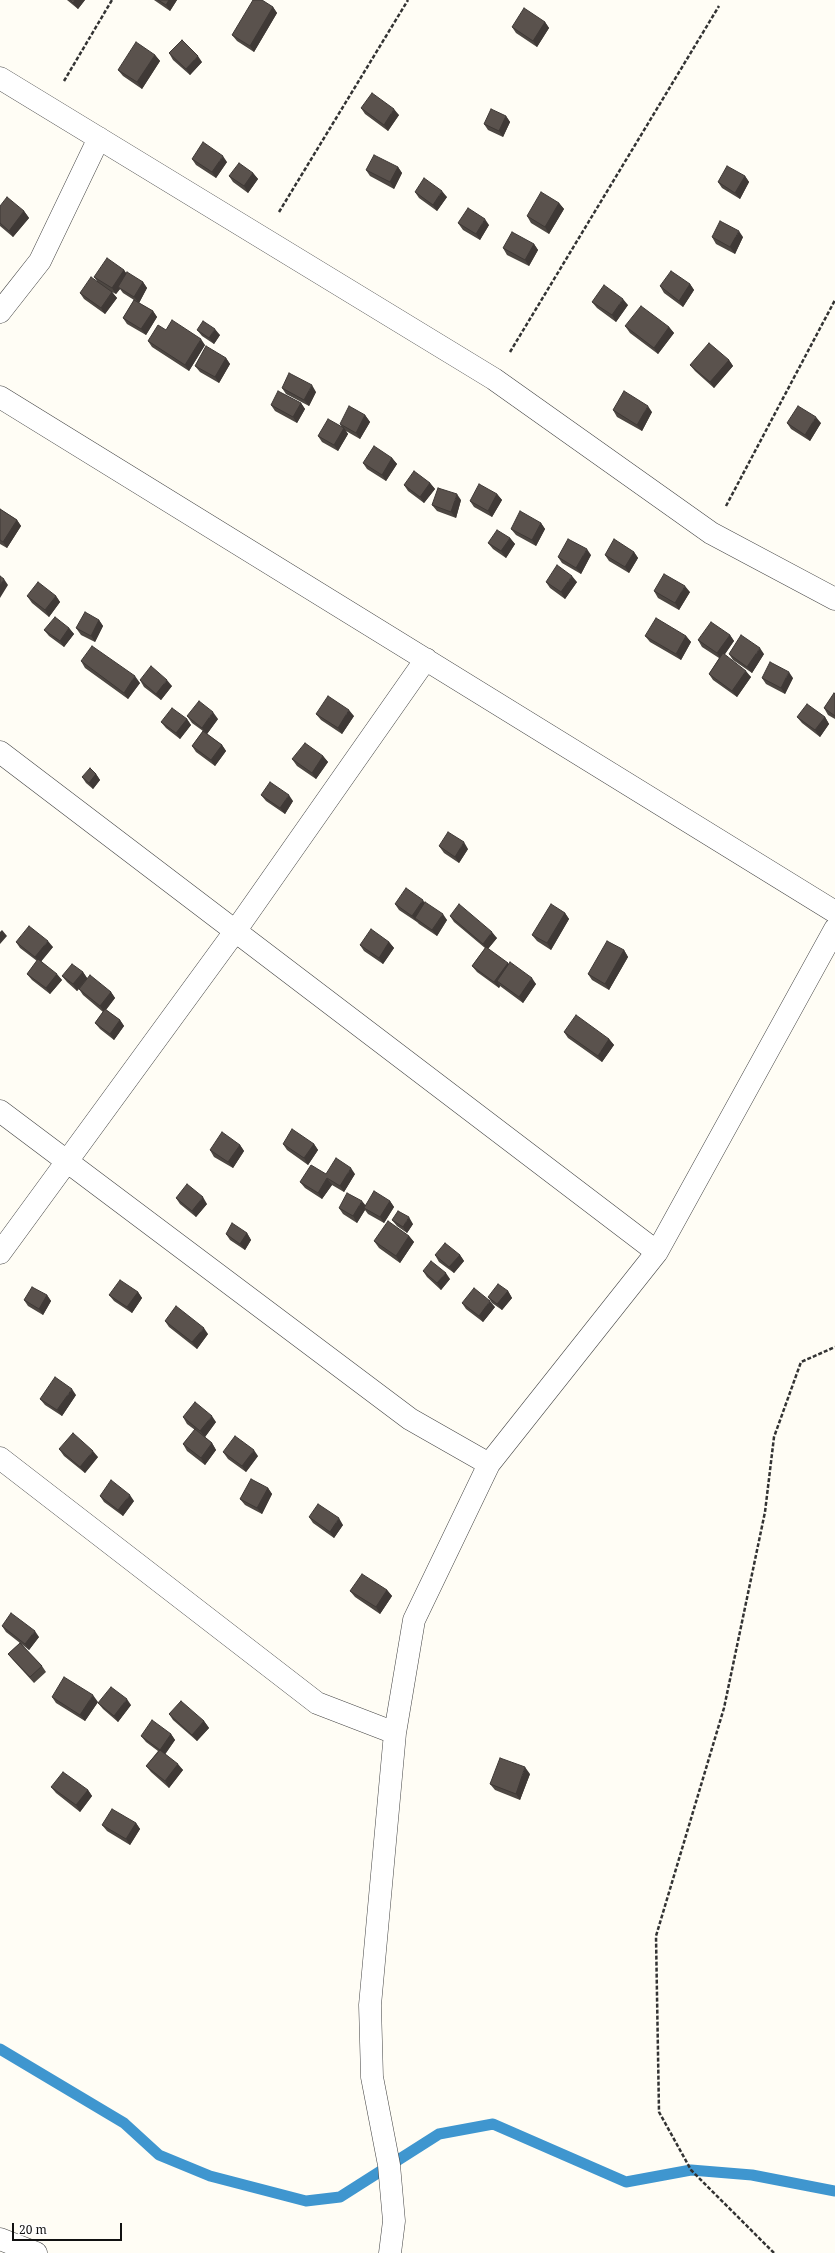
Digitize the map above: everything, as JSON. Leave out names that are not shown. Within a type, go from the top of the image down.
[{"type":"street","points":[[0,78],[494,378],[711,533],[835,599]]},
{"type":"street","points":[[0,312],[40,261],[99,138]]},
{"type":"street","points":[[0,397],[835,912]]},
{"type":"street","points":[[0,1253],[236,930],[426,659]]},
{"type":"street","points":[[0,752],[236,930],[657,1252]]},
{"type":"street","points":[[390,2253],[394,2221],[390,2165],[372,2077],[370,2005],[395,1733],[414,1620],[489,1464],[657,1252],[835,929]]},
{"type":"street","points":[[0,1111],[410,1419],[489,1464]]},
{"type":"street","points":[[0,1458],[317,1703],[395,1733]]},
{"type":"street","points":[[0,2239],[36,2253]]},
{"type":"path","points":[[48,107],[112,0]]},
{"type":"path","points":[[263,238],[408,0]]},
{"type":"path","points":[[494,378],[719,6]]},
{"type":"path","points":[[711,533],[835,300]]},
{"type":"path","points":[[774,2253],[691,2170],[659,2112],[656,1936],[724,1708],[765,1512],[774,1436],[801,1362],[835,1347]]},
{"type":"building","points":[[158,0],[169,0],[166,5]]},
{"type":"building","points":[[253,0],[262,0],[273,7],[250,46],[232,35]]},
{"type":"building","points":[[524,8],[545,22],[533,41],[512,27]]},
{"type":"building","points":[[182,40],[198,56],[186,69],[169,53]]},
{"type":"building","points":[[136,42],[155,55],[137,82],[118,70]]},
{"type":"building","points":[[372,93],[394,109],[384,125],[361,108]]},
{"type":"building","points":[[491,109],[506,116],[499,131],[484,124]]},
{"type":"building","points":[[203,142],[223,156],[212,172],[192,159]]},
{"type":"building","points":[[374,155],[398,167],[390,182],[366,170]]},
{"type":"building","points":[[239,163],[253,173],[244,186],[229,176]]},
{"type":"building","points":[[727,166],[745,176],[735,193],[718,182]]},
{"type":"building","points":[[424,178],[442,191],[433,205],[415,192]]},
{"type":"building","points":[[541,192],[559,203],[545,227],[527,216]]},
{"type":"building","points":[[7,197],[24,211],[9,231],[0,223],[0,206]]},
{"type":"building","points":[[468,208],[485,219],[476,234],[458,223]]},
{"type":"building","points":[[720,221],[739,231],[730,247],[712,237]]},
{"type":"building","points":[[512,232],[534,244],[525,260],[503,248]]},
{"type":"building","points":[[107,258],[124,270],[112,288],[94,277]]},
{"type":"building","points":[[671,271],[690,284],[679,301],[660,286]]},
{"type":"building","points":[[127,272],[143,282],[134,297],[118,287]]},
{"type":"building","points":[[91,277],[112,292],[101,308],[80,293]]},
{"type":"building","points":[[604,285],[623,299],[612,315],[592,302]]},
{"type":"building","points":[[134,300],[153,311],[141,329],[123,318]]},
{"type":"building","points":[[641,306],[669,327],[654,348],[625,326]]},
{"type":"building","points":[[172,320],[201,339],[185,365],[148,341],[158,325],[166,330]]},
{"type":"building","points":[[203,321],[215,329],[209,338],[197,330]]},
{"type":"building","points":[[709,343],[729,360],[710,382],[690,365]]},
{"type":"building","points":[[206,346],[226,358],[215,377],[195,366]]},
{"type":"building","points":[[289,373],[312,385],[304,400],[282,388]]},
{"type":"building","points":[[278,391],[301,403],[293,417],[271,405]]},
{"type":"building","points":[[624,391],[648,406],[637,425],[613,410]]},
{"type":"building","points":[[349,406],[365,415],[356,433],[340,424]]},
{"type":"building","points":[[798,406],[816,417],[805,435],[787,423]]},
{"type":"building","points":[[328,419],[344,428],[334,445],[318,436]]},
{"type":"building","points":[[374,446],[392,458],[382,475],[363,463]]},
{"type":"building","points":[[414,471],[430,483],[420,497],[404,485]]},
{"type":"building","points":[[479,484],[497,494],[488,511],[470,501]]},
{"type":"building","points":[[438,488],[457,494],[451,512],[432,505]]},
{"type":"building","points":[[0,509],[17,520],[3,542],[0,540]]},
{"type":"building","points":[[520,511],[541,523],[532,540],[511,529]]},
{"type":"building","points":[[497,530],[510,538],[501,551],[488,543]]},
{"type":"building","points":[[568,539],[587,549],[576,568],[558,557]]},
{"type":"building","points":[[614,539],[634,552],[625,567],[605,555]]},
{"type":"building","points":[[557,565],[572,576],[561,592],[546,582]]},
{"type":"building","points":[[664,574],[685,586],[675,603],[654,591]]},
{"type":"building","points":[[0,576],[4,579],[0,585]]},
{"type":"building","points":[[38,582],[56,596],[45,610],[27,596]]},
{"type":"building","points":[[85,612],[99,620],[91,636],[76,628]]},
{"type":"building","points":[[55,617],[69,628],[60,641],[44,630]]},
{"type":"building","points":[[656,618],[686,636],[676,654],[645,636]]},
{"type":"building","points":[[711,622],[730,635],[717,653],[698,640]]},
{"type":"building","points":[[741,635],[760,648],[747,667],[729,654]]},
{"type":"building","points":[[92,646],[135,676],[124,693],[81,661]]},
{"type":"building","points":[[723,653],[746,671],[732,691],[709,674]]},
{"type":"building","points":[[770,662],[789,672],[781,688],[762,678]]},
{"type":"building","points":[[151,666],[167,680],[156,694],[140,680]]},
{"type":"building","points":[[834,693],[835,694],[835,716],[824,708]]},
{"type":"building","points":[[328,696],[349,710],[338,728],[316,714]]},
{"type":"building","points":[[199,701],[213,712],[202,728],[187,716]]},
{"type":"building","points":[[807,704],[825,717],[815,730],[797,717]]},
{"type":"building","points":[[172,708],[187,719],[176,733],[161,722]]},
{"type":"building","points":[[203,731],[222,745],[211,760],[192,746]]},
{"type":"building","points":[[305,743],[323,756],[312,773],[292,759]]},
{"type":"building","points":[[90,768],[96,774],[89,783],[82,777]]},
{"type":"building","points":[[270,782],[289,795],[280,808],[261,795]]},
{"type":"building","points":[[448,832],[464,842],[455,857],[439,846]]},
{"type":"building","points":[[406,888],[423,900],[412,916],[395,904]]},
{"type":"building","points":[[425,902],[443,914],[432,930],[415,918]]},
{"type":"building","points":[[459,904],[492,932],[483,944],[450,916]]},
{"type":"building","points":[[551,904],[565,913],[547,943],[532,935]]},
{"type":"building","points":[[29,926],[48,941],[35,957],[16,942]]},
{"type":"building","points":[[371,929],[389,942],[379,958],[360,945]]},
{"type":"building","points":[[607,941],[624,950],[605,984],[588,974]]},
{"type":"building","points":[[486,947],[508,963],[494,982],[472,966]]},
{"type":"building","points":[[38,959],[57,974],[46,988],[27,974]]},
{"type":"building","points":[[510,962],[532,978],[519,997],[497,981]]},
{"type":"building","points":[[72,964],[83,972],[73,984],[62,976]]},
{"type":"building","points":[[90,975],[111,992],[100,1006],[79,989]]},
{"type":"building","points":[[105,1009],[120,1020],[110,1034],[95,1023]]},
{"type":"building","points":[[576,1015],[609,1039],[598,1056],[564,1032]]},
{"type":"building","points":[[292,1129],[314,1144],[304,1158],[283,1144]]},
{"type":"building","points":[[222,1132],[240,1145],[228,1162],[210,1150]]},
{"type":"building","points":[[336,1158],[351,1168],[340,1186],[327,1178],[318,1193],[300,1182],[311,1165],[326,1174]]},
{"type":"building","points":[[187,1184],[203,1197],[192,1211],[176,1198]]},
{"type":"building","points":[[374,1191],[390,1201],[380,1217],[364,1208]]},
{"type":"building","points":[[347,1193],[362,1201],[353,1216],[339,1208]]},
{"type":"building","points":[[398,1211],[409,1217],[403,1227],[392,1220]]},
{"type":"building","points":[[388,1221],[409,1236],[396,1256],[374,1241]]},
{"type":"building","points":[[232,1223],[247,1233],[240,1244],[226,1234]]},
{"type":"building","points":[[445,1243],[460,1255],[449,1267],[435,1255]]},
{"type":"building","points":[[431,1261],[446,1273],[437,1283],[423,1271]]},
{"type":"building","points":[[120,1280],[138,1292],[127,1307],[109,1295]]},
{"type":"building","points":[[498,1284],[508,1291],[497,1304],[488,1297]]},
{"type":"building","points":[[32,1287],[47,1295],[39,1309],[24,1300]]},
{"type":"building","points":[[474,1288],[490,1301],[479,1316],[462,1303]]},
{"type":"building","points":[[176,1306],[204,1328],[192,1342],[165,1321]]},
{"type":"building","points":[[55,1377],[72,1389],[57,1410],[40,1399]]},
{"type":"building","points":[[195,1402],[212,1416],[200,1431],[183,1417]]},
{"type":"building","points":[[195,1429],[212,1443],[201,1458],[183,1444]]},
{"type":"building","points":[[73,1433],[93,1451],[80,1467],[59,1449]]},
{"type":"building","points":[[235,1436],[254,1450],[242,1466],[223,1452]]},
{"type":"building","points":[[251,1479],[268,1488],[257,1508],[240,1499]]},
{"type":"building","points":[[111,1480],[130,1495],[118,1510],[100,1496]]},
{"type":"building","points":[[318,1504],[339,1518],[330,1532],[309,1517]]},
{"type":"building","points":[[362,1574],[387,1590],[376,1607],[350,1591]]},
{"type":"building","points":[[11,1613],[35,1631],[25,1644],[2,1626]]},
{"type":"building","points":[[20,1643],[42,1666],[30,1677],[8,1654]]},
{"type":"building","points":[[64,1677],[93,1695],[80,1715],[52,1697]]},
{"type":"building","points":[[111,1687],[127,1699],[114,1716],[98,1703]]},
{"type":"building","points":[[181,1701],[204,1721],[192,1735],[169,1714]]},
{"type":"building","points":[[152,1720],[171,1734],[160,1750],[141,1736]]},
{"type":"building","points":[[160,1750],[178,1764],[165,1781],[146,1766]]},
{"type":"building","points":[[500,1758],[525,1767],[516,1794],[490,1784]]},
{"type":"building","points":[[63,1772],[88,1790],[76,1805],[51,1787]]},
{"type":"building","points":[[112,1809],[136,1823],[126,1839],[102,1825]]},
{"type":"waterway","points":[[0,2049],[124,2123],[159,2155],[210,2176],[306,2201],[340,2197],[439,2134],[493,2124],[626,2182],[691,2170],[752,2175],[835,2191]]}]
